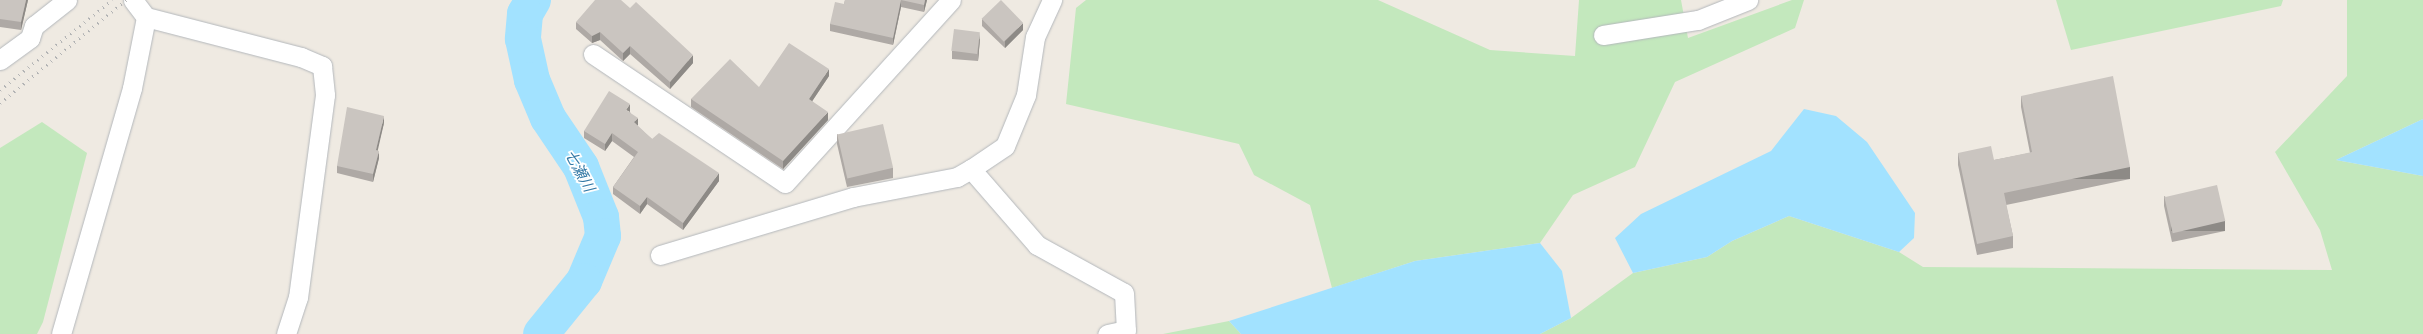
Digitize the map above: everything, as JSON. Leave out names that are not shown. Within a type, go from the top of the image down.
[{"type":"street","points":[[0,60],[30,38],[34,26],[67,0]]},
{"type":"street","points":[[133,0],[146,17],[300,57],[322,66],[325,95],[300,290],[286,334]]},
{"type":"street","points":[[593,54],[785,184],[951,0]]},
{"type":"street","points":[[660,255],[853,197],[957,177],[971,169],[1005,146],[1026,95],[1035,38],[1052,0]]},
{"type":"street","points":[[1603,35],[1698,20],[1748,0]]},
{"type":"street","points":[[61,334],[123,118],[146,17]]},
{"type":"street","points":[[971,169],[1037,245],[1124,292],[1126,330],[1107,334]]},
{"type":"green space","points":[[1086,0],[1378,0],[1490,50],[1575,56],[1579,0],[1681,0],[1688,38],[1792,0],[1804,0],[1795,28],[1675,82],[1635,167],[1573,195],[1540,243],[1415,261],[1332,288],[1310,205],[1254,175],[1239,144],[1066,104],[1076,8]]},
{"type":"green space","points":[[2056,0],[2283,0],[2281,6],[2071,50]]},
{"type":"green space","points":[[2347,0],[2423,0],[2423,119],[2336,160],[2423,176],[2423,334],[1540,334],[1571,318],[1633,273],[1707,257],[1732,241],[1789,216],[1899,252],[1923,267],[2332,270],[2320,230],[2275,152],[2347,76]]},
{"type":"green space","points":[[42,122],[87,153],[43,322],[37,334],[0,334],[0,148]]},
{"type":"green space","points":[[1229,321],[1241,334],[1163,334]]},
{"type":"water","points":[[1804,109],[1836,116],[1867,142],[1915,213],[1914,238],[1899,252],[1789,216],[1732,241],[1707,257],[1633,273],[1615,238],[1641,214],[1771,151]]},
{"type":"water","points":[[2423,119],[2423,176],[2336,160]]},
{"type":"water","points":[[1540,243],[1562,271],[1571,318],[1540,334],[1241,334],[1229,321],[1415,261]]},
{"type":"building","points":[[0,0],[26,0],[21,22],[0,19]]},
{"type":"building","points":[[595,0],[621,0],[630,8],[636,2],[693,55],[670,82],[630,46],[623,53],[600,32],[592,36],[576,22]]},
{"type":"building","points":[[845,0],[901,0],[893,38],[830,24],[835,2],[844,4]]},
{"type":"building","points":[[901,0],[925,0],[924,5]]},
{"type":"building","points":[[1001,0],[1023,23],[1004,42],[982,19]]},
{"type":"building","points":[[954,29],[980,32],[977,54],[951,51]]},
{"type":"building","points":[[789,43],[829,69],[809,99],[828,112],[783,161],[691,99],[730,59],[759,87]]},
{"type":"building","points":[[2113,76],[2130,167],[2004,193],[2013,236],[1977,244],[1958,153],[1991,146],[1994,160],[2032,152],[2021,96]]},
{"type":"building","points":[[609,91],[630,104],[626,110],[638,118],[634,122],[652,139],[659,133],[719,173],[683,223],[647,197],[640,206],[613,187],[638,152],[612,133],[605,144],[584,131]]},
{"type":"building","points":[[347,107],[384,116],[376,150],[379,151],[373,174],[337,166]]},
{"type":"building","points":[[883,124],[893,168],[847,178],[837,135]]},
{"type":"building","points":[[2217,185],[2225,221],[2173,233],[2164,197]]},
{"type":"waterway","name":"七瀬川","points":[[533,0],[525,14],[523,39],[532,80],[548,118],[581,167],[601,217],[603,236],[584,281],[541,334]]},
{"type":"railway","points":[[0,90],[112,0]]},
{"type":"railway","points":[[0,103],[126,0]]}]
